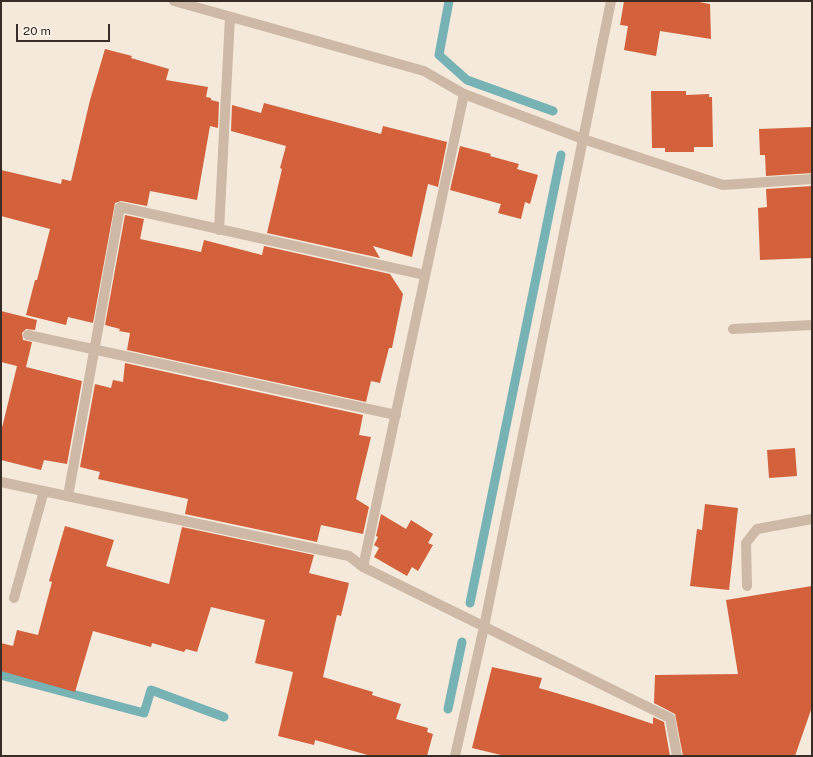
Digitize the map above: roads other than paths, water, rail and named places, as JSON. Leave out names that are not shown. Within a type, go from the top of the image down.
[{"type":"street","points":[[174,1],[424,71],[464,94],[583,139],[723,185],[812,179]]},
{"type":"street","points":[[455,756],[484,627],[611,1]]},
{"type":"street","points":[[220,230],[230,17]]},
{"type":"street","points":[[363,567],[464,94]]},
{"type":"street","points":[[68,496],[120,207],[425,275]]},
{"type":"street","points":[[733,329],[812,325]]},
{"type":"street","points":[[28,336],[396,414]]},
{"type":"street","points":[[1,482],[349,556],[363,567],[670,718],[678,756]]},
{"type":"street","points":[[14,598],[44,491]]},
{"type":"street","points":[[747,586],[746,543],[757,529],[812,519]]},
{"type":"waterway","points":[[449,1],[439,55],[467,80],[553,111]]},
{"type":"waterway","points":[[470,603],[561,155]]},
{"type":"waterway","points":[[448,709],[462,642]]},
{"type":"waterway","points":[[1,675],[144,713],[151,690],[224,717]]}]
